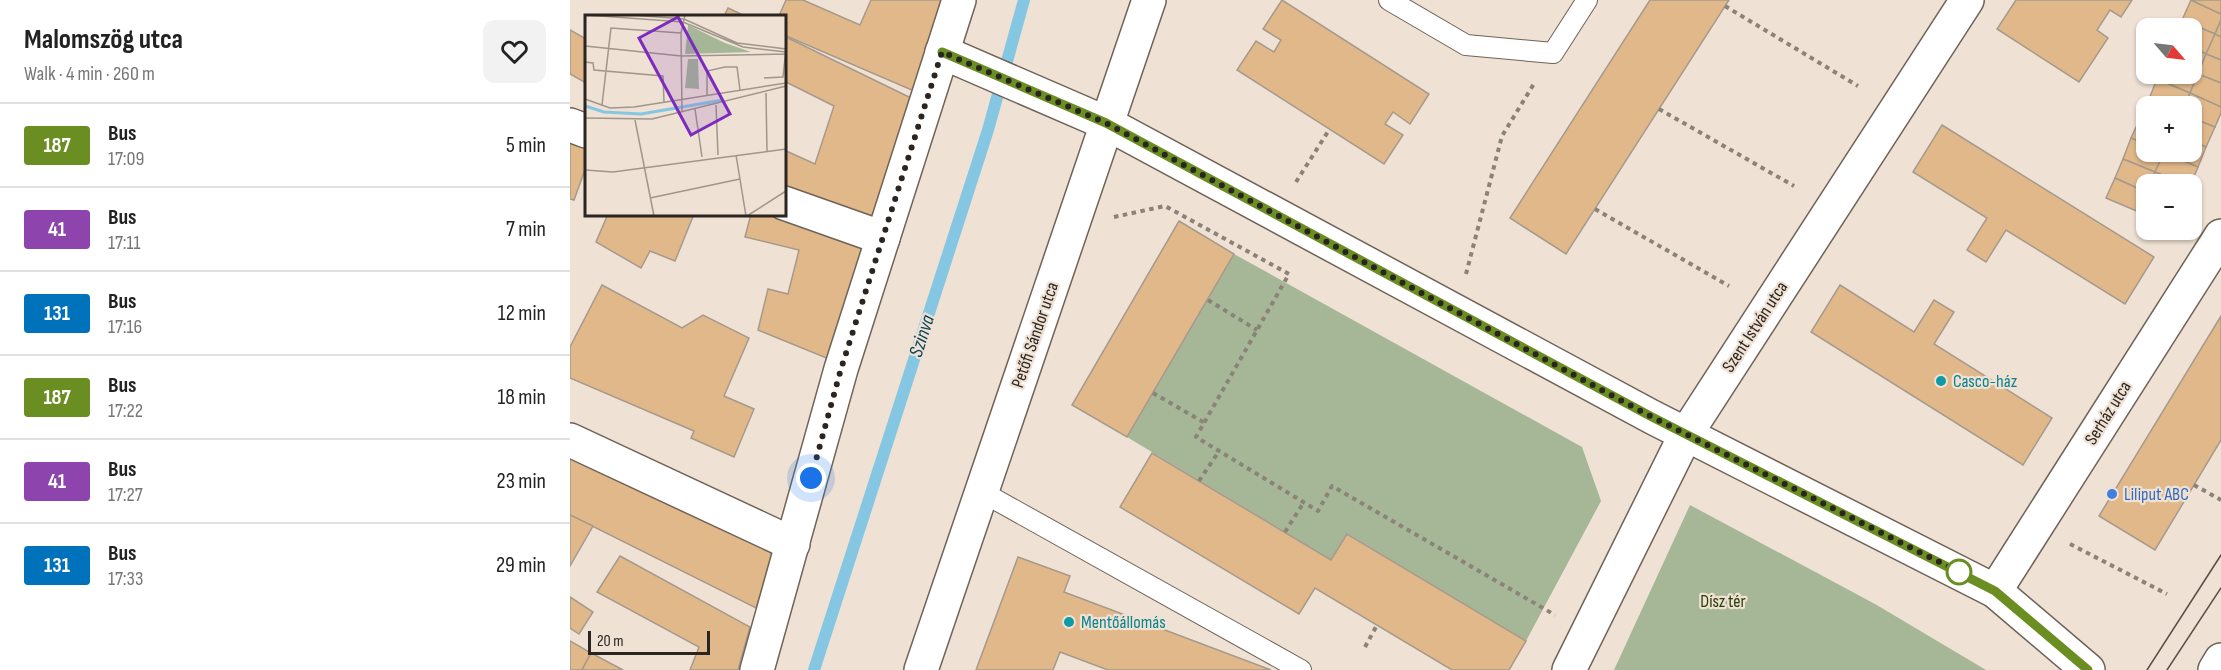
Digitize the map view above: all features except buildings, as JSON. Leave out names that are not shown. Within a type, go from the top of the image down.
[{"type":"street","points":[[757,670],[841,369],[959,0]]},
{"type":"street","name":"Petőfi Sándor utca","points":[[921,670],[1149,0]]},
{"type":"street","name":"Szent István utca","points":[[1569,670],[1686,434],[1966,0]]},
{"type":"street","points":[[942,52],[1106,123],[1686,434],[1995,591],[2088,670]]},
{"type":"street","points":[[570,125],[585,131]]},
{"type":"street","points":[[786,204],[883,238]]},
{"type":"street","name":"Serház utca","points":[[1995,591],[2221,236]]},
{"type":"street","points":[[570,440],[793,544]]},
{"type":"street","points":[[2215,670],[2221,660]]},
{"type":"lane","points":[[1389,0],[1466,45],[1553,53],[1587,0]]},
{"type":"lane","points":[[982,492],[1301,670]]},
{"type":"path","points":[[1725,6],[1858,86]]},
{"type":"path","points":[[1456,311],[1502,136],[1553,53]]},
{"type":"path","points":[[1659,109],[1794,186]]},
{"type":"path","points":[[1276,214],[1329,130]]},
{"type":"path","points":[[1107,218],[1165,206],[1289,274],[1196,437],[1318,511],[1332,486],[1561,619]]},
{"type":"path","points":[[1595,209],[1729,286]]},
{"type":"path","points":[[1208,300],[1257,330]]},
{"type":"path","points":[[1153,393],[1205,423]]},
{"type":"path","points":[[1199,481],[1219,451]]},
{"type":"path","points":[[2194,484],[2221,500]]},
{"type":"path","points":[[1285,532],[1304,502]]},
{"type":"path","points":[[2066,542],[2167,594]]},
{"type":"path","points":[[1365,647],[1377,625]]},
{"type":"green space","points":[[1234,254],[1582,447],[1601,501],[1526,641],[1348,534],[1331,560],[1127,437]]},
{"type":"green space","name":"Dísz tér","points":[[1690,505],[1875,604],[1986,670],[1614,670]]},
{"type":"waterway","name":"Szinva","points":[[814,670],[988,130],[1024,0]]},
{"type":"tram line","points":[[2147,670],[2221,555]]},
{"type":"tram line","points":[[2167,670],[2221,588]]},
{"type":"bus line","name":"187","points":[[942,52],[1106,123],[1652,417],[1995,591],[2088,670]]},
{"type":"place","name":"Casco-ház","points":[[1941,381]]},
{"type":"place","name":"Liliput ABC","points":[[2112,494]]},
{"type":"place","name":"Mentőállomás","points":[[1069,622]]},
{"type":"route","points":[[811,478],[841,369],[942,52],[1106,123],[1652,417],[1959,572]]}]
